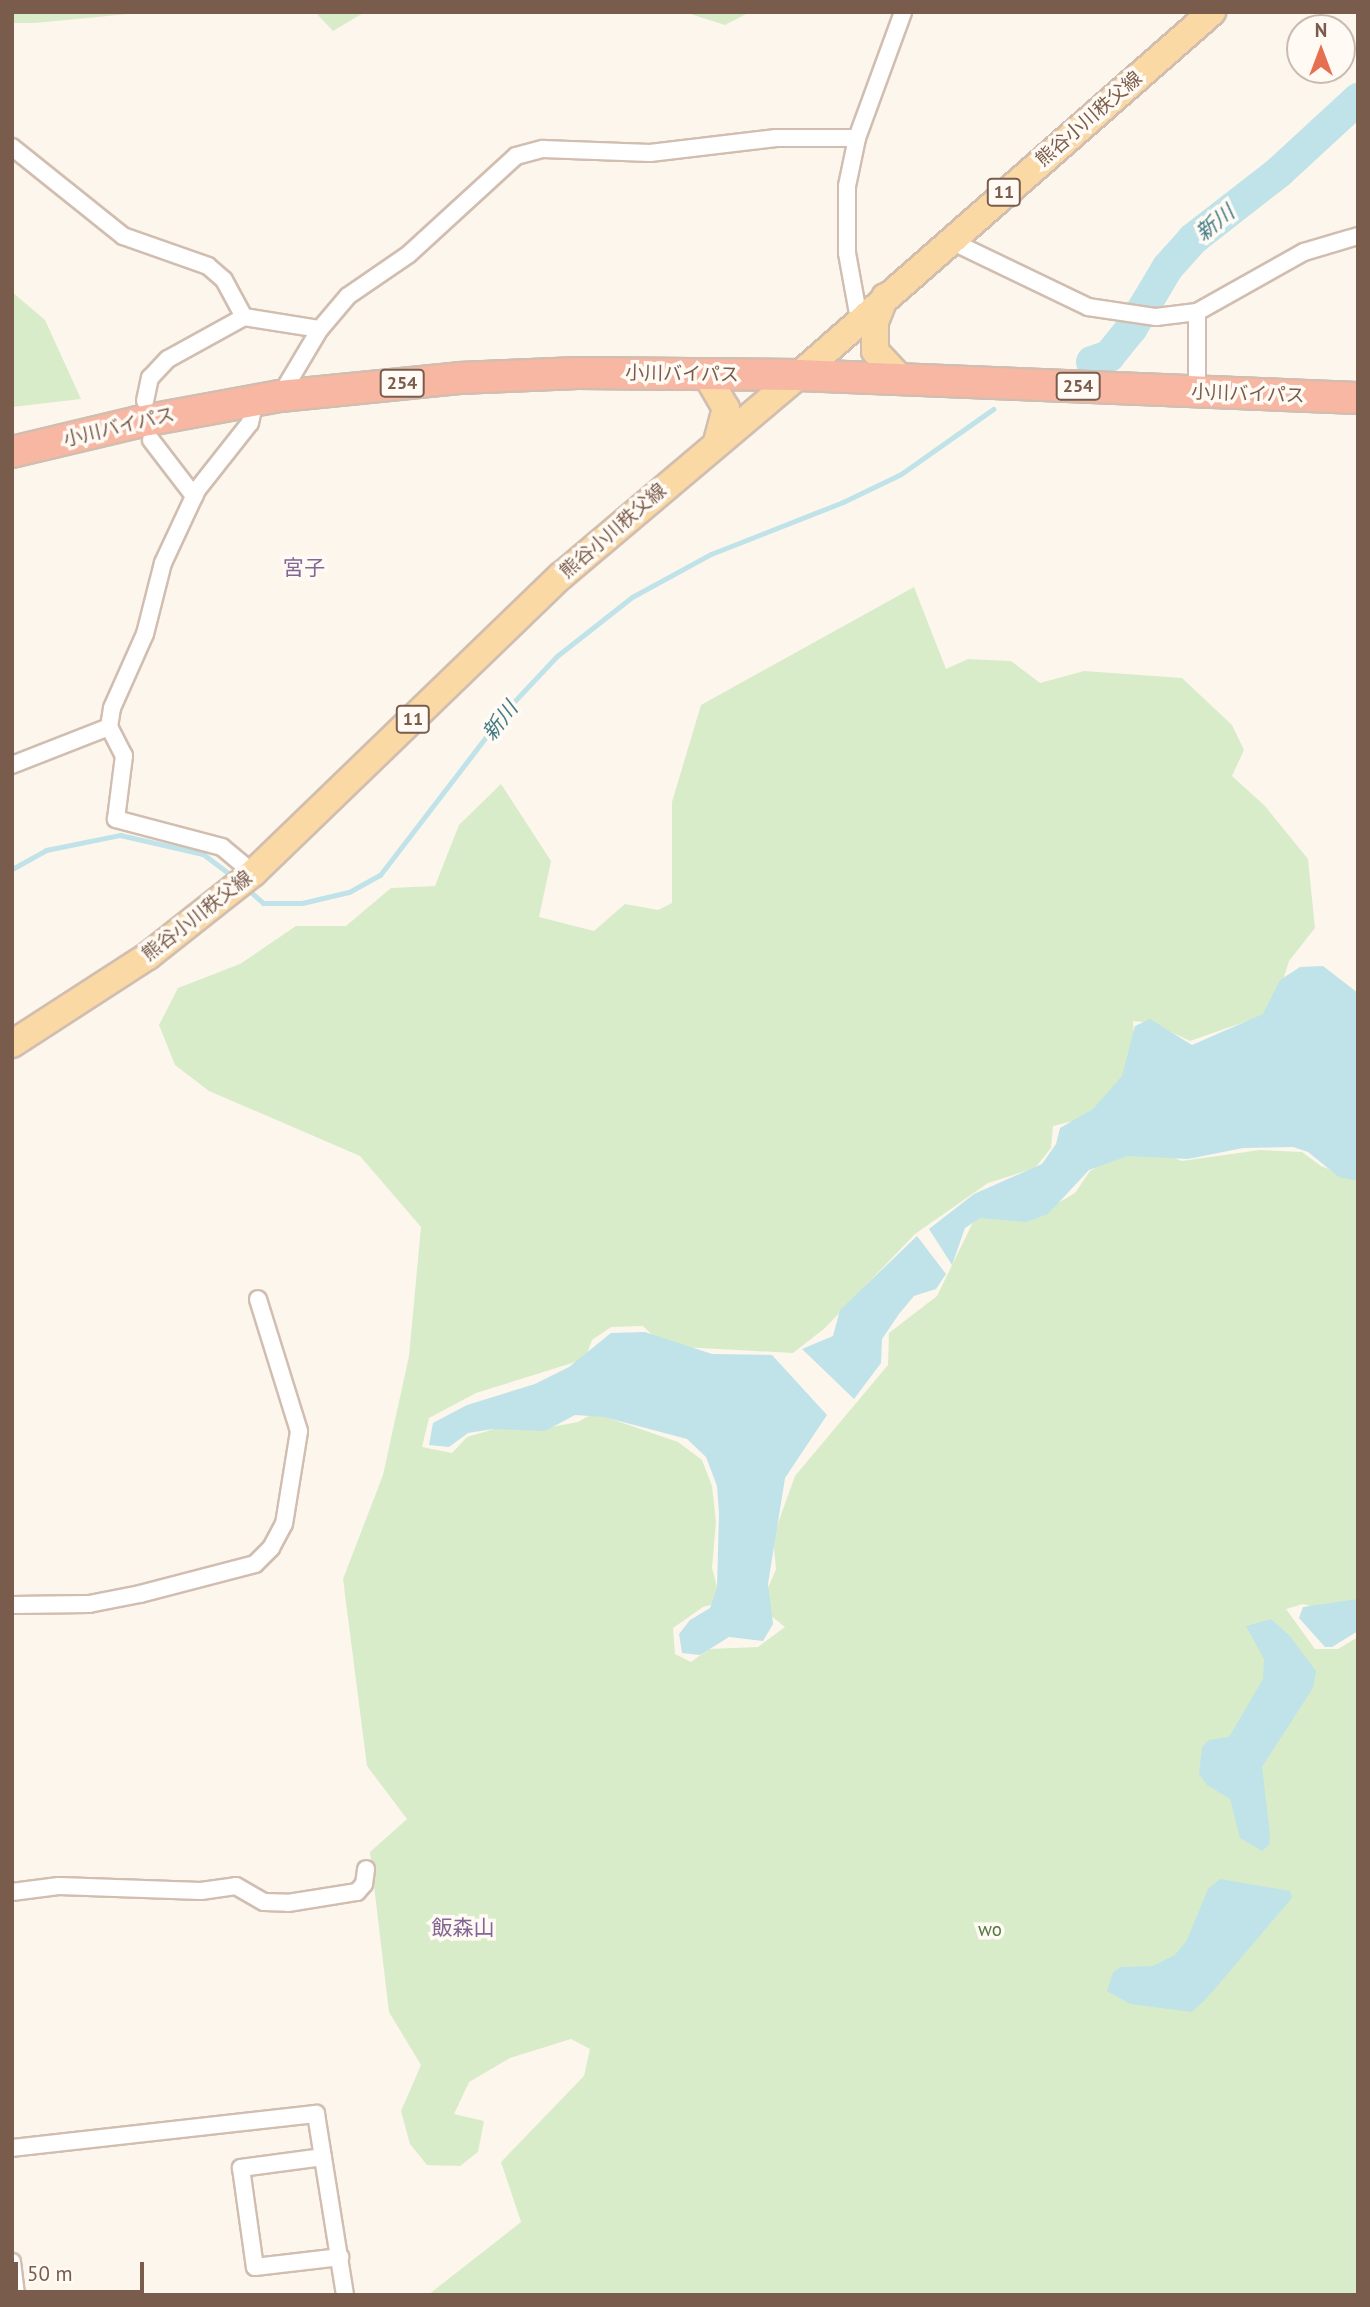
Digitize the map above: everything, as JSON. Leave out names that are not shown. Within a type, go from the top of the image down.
[{"type":"highway","name":"小川バイパス","points":[[12,452],[268,398],[459,378],[799,375],[1358,398]]},
{"type":"main road","name":"熊谷小川秩父線","points":[[12,1044],[148,956],[253,873],[561,576],[799,375],[885,296],[1212,12]]},
{"type":"main road","points":[[885,296],[875,322],[875,351],[901,379]]},
{"type":"main road","points":[[706,374],[726,408],[717,442]]},
{"type":"street","points":[[859,319],[846,253],[847,186],[856,138],[903,12]]},
{"type":"street","points":[[253,873],[222,847],[116,819],[124,756],[109,727],[112,708],[145,634],[163,563],[194,496],[320,329],[348,296],[409,254],[516,156],[543,149],[650,153],[776,138],[856,138]]},
{"type":"street","points":[[12,147],[123,236],[208,267],[224,280],[244,317]]},
{"type":"street","points":[[949,240],[1088,307],[1116,314],[1156,317],[1197,312],[1304,252],[1358,236]]},
{"type":"street","points":[[1197,312],[1197,391]]},
{"type":"street","points":[[145,401],[150,377],[168,359],[244,317],[320,329]]},
{"type":"street","points":[[151,440],[194,496]]},
{"type":"street","points":[[12,765],[109,727]]},
{"type":"street","points":[[12,1605],[89,1604],[140,1594],[255,1564],[271,1548],[284,1524],[299,1431],[258,1299]]},
{"type":"street","points":[[12,1892],[59,1886],[201,1891],[236,1886],[264,1902],[288,1903],[357,1892],[364,1884],[366,1869]]},
{"type":"street","points":[[12,2148],[316,2114],[345,2295]]},
{"type":"street","points":[[323,2158],[241,2168],[255,2267],[340,2257]]},
{"type":"street","points":[[12,2262],[16,2295]]},
{"type":"green space","points":[[12,12],[149,12],[12,23]]},
{"type":"green space","points":[[315,12],[365,12],[333,31]]},
{"type":"green space","points":[[684,12],[750,12],[725,25]]},
{"type":"green space","points":[[12,292],[45,320],[81,399],[12,407]]},
{"type":"green space","name":"wo","points":[[914,587],[946,669],[968,659],[1011,661],[1040,683],[1084,671],[1182,678],[1232,725],[1244,750],[1232,776],[1265,806],[1308,859],[1315,928],[1289,961],[1273,1012],[1190,1041],[1152,1023],[1133,1021],[1136,1059],[1093,1116],[1053,1126],[1051,1148],[1035,1168],[988,1183],[915,1234],[825,1328],[793,1353],[664,1346],[643,1326],[611,1327],[592,1340],[585,1359],[476,1393],[429,1418],[422,1447],[452,1453],[467,1437],[508,1425],[535,1430],[578,1422],[594,1413],[678,1442],[702,1460],[712,1486],[716,1522],[712,1568],[721,1602],[703,1607],[673,1628],[675,1654],[691,1662],[709,1649],[758,1647],[785,1627],[760,1607],[776,1569],[773,1537],[795,1476],[888,1365],[889,1333],[937,1296],[978,1212],[1034,1217],[1075,1193],[1090,1171],[1116,1155],[1149,1148],[1182,1161],[1260,1150],[1302,1152],[1321,1166],[1358,1180],[1358,1603],[1318,1608],[1303,1604],[1286,1609],[1315,1649],[1338,1649],[1358,1637],[1358,2295],[428,2295],[521,2222],[501,2162],[584,2076],[590,2049],[571,2039],[510,2058],[469,2082],[454,2114],[484,2121],[478,2152],[460,2166],[427,2165],[410,2144],[401,2111],[421,2065],[389,2012],[370,1852],[407,1819],[367,1766],[343,1579],[383,1475],[409,1356],[421,1227],[360,1156],[209,1091],[175,1065],[159,1025],[178,988],[240,964],[296,926],[346,926],[391,888],[435,886],[459,825],[501,784],[551,861],[539,917],[594,931],[625,904],[658,910],[672,903],[672,802],[701,705]]},
{"type":"water","points":[[1323,966],[1358,993],[1358,1181],[1339,1177],[1308,1152],[1293,1147],[1243,1148],[1188,1159],[1128,1156],[1089,1170],[1048,1214],[1026,1222],[980,1218],[965,1228],[952,1265],[929,1229],[974,1194],[1042,1164],[1056,1144],[1060,1128],[1093,1109],[1122,1076],[1135,1026],[1150,1019],[1192,1045],[1263,1014],[1280,980],[1300,967]]},
{"type":"water","points":[[917,1236],[946,1274],[936,1289],[914,1296],[899,1314],[882,1339],[881,1363],[854,1399],[802,1349],[833,1336],[840,1310]]},
{"type":"water","points":[[645,1332],[712,1354],[772,1355],[827,1415],[785,1478],[768,1584],[773,1624],[763,1641],[729,1637],[700,1655],[682,1653],[679,1634],[690,1620],[710,1608],[717,1588],[719,1513],[717,1486],[706,1457],[687,1439],[604,1417],[575,1415],[545,1431],[493,1429],[468,1433],[449,1447],[429,1445],[433,1423],[467,1405],[535,1384],[569,1367],[611,1333]]},
{"type":"water","points":[[1358,1599],[1358,1631],[1332,1647],[1325,1647],[1299,1618],[1303,1607]]},
{"type":"water","points":[[1271,1619],[1290,1636],[1316,1671],[1313,1688],[1262,1767],[1270,1834],[1269,1845],[1262,1851],[1240,1838],[1230,1799],[1207,1785],[1199,1774],[1202,1747],[1209,1740],[1229,1737],[1263,1679],[1264,1659],[1246,1626]]},
{"type":"water","points":[[1220,1879],[1290,1891],[1292,1898],[1207,1998],[1192,2012],[1130,2004],[1107,1991],[1113,1972],[1121,1967],[1153,1966],[1175,1955],[1187,1940],[1208,1889]]},
{"type":"waterway","name":"新川","points":[[1092,362],[1109,356],[1131,329],[1168,267],[1193,239],[1279,172],[1358,99]]},
{"type":"waterway","name":"新川","points":[[246,888],[263,903],[302,903],[349,892],[380,875],[508,708],[557,656],[632,597],[711,554],[843,502],[901,474],[993,409]]},
{"type":"waterway","name":"新川","points":[[12,869],[46,850],[120,835],[203,854],[236,879]]},
{"type":"district","name":"宮子","points":[[304,568]]},
{"type":"district","name":"飯森山","points":[[463,1928]]}]
